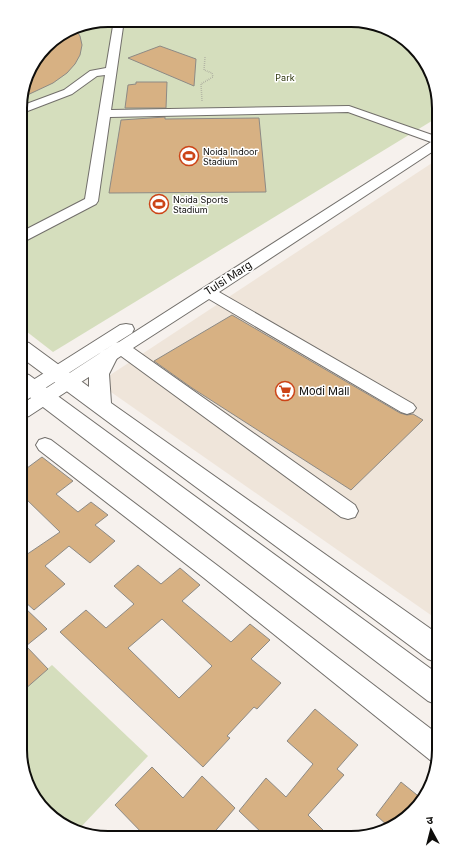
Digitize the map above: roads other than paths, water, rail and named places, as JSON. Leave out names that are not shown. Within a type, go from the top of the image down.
[{"type":"main road","points":[[27,352],[61,378],[432,646]]},
{"type":"main road","points":[[100,406],[99,374],[114,352]]},
{"type":"main road","points":[[31,390],[432,687]]},
{"type":"street","points":[[27,234],[91,201],[118,27]]},
{"type":"street","points":[[27,108],[68,92],[94,73],[111,72]]},
{"type":"street","points":[[105,114],[349,109],[432,139]]},
{"type":"street","name":"Tulsi Marg","points":[[27,400],[31,390],[61,378],[114,352],[207,292],[432,141]]},
{"type":"street","name":"Tulsi Marg","points":[[61,378],[179,295],[432,141]]},
{"type":"street","points":[[207,292],[406,408]]},
{"type":"street","points":[[114,352],[348,511]]},
{"type":"street","points":[[45,445],[217,576],[432,745]]},
{"type":"place","name":"Noida Indoor Stadium","points":[[189,156]]},
{"type":"place","name":"Noida Sports Stadium","points":[[159,204]]},
{"type":"place","name":"Modi Mall","points":[[285,391]]},
{"type":"park label","name":"Park","points":[[285,77]]}]
